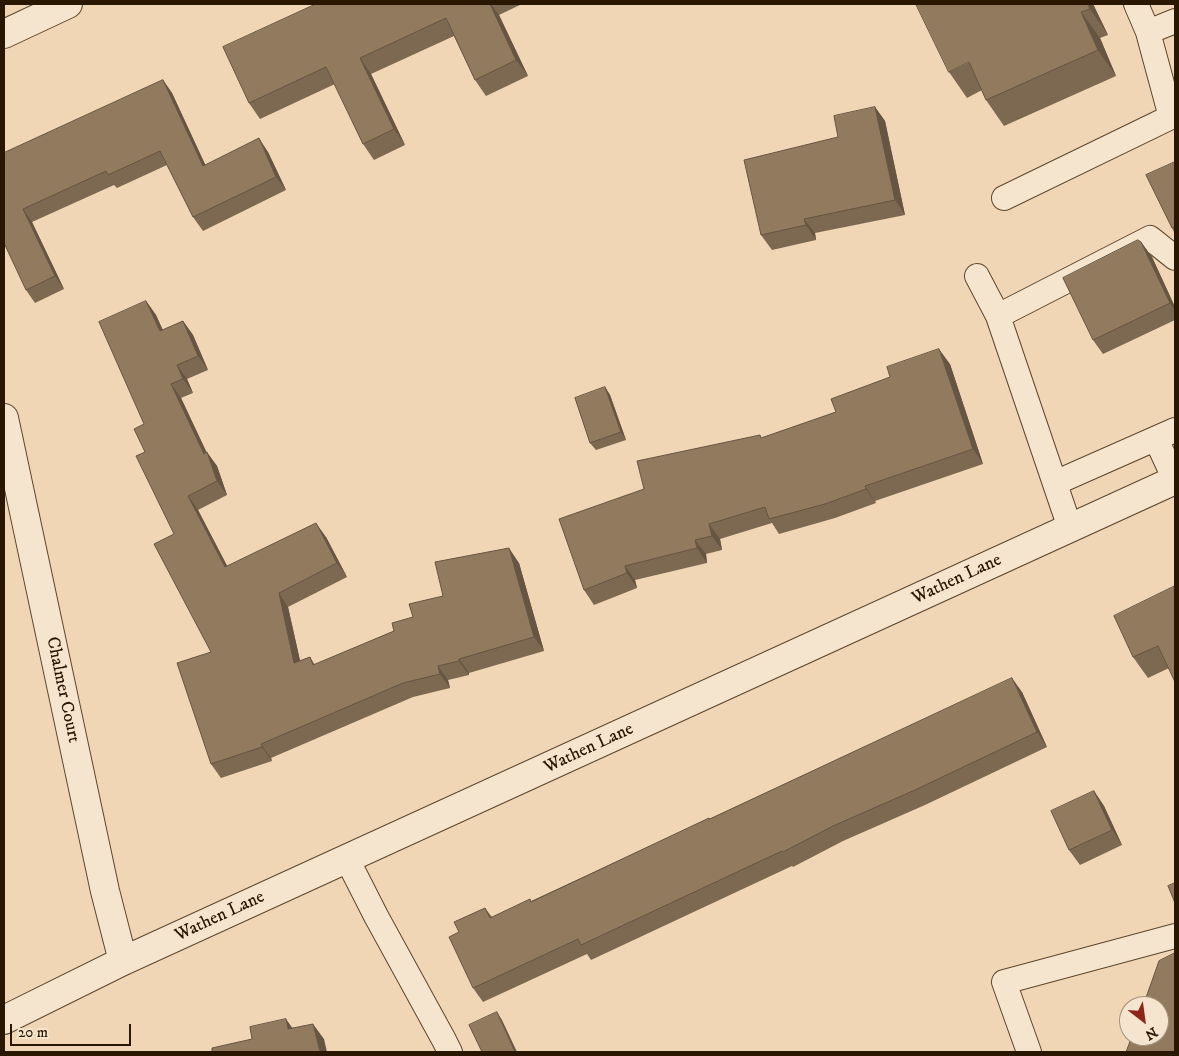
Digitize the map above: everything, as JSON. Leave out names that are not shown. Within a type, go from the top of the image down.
[{"type":"street","points":[[4,34],[68,4]]},
{"type":"street","name":"Chalmer Court","points":[[4,418],[103,881],[123,961]]},
{"type":"street","name":"Wathen Lane","points":[[4,1020],[123,961],[1175,480]]},
{"type":"lane","points":[[1004,198],[1173,116],[1148,32],[1136,4]]},
{"type":"lane","points":[[1148,32],[1175,21]]},
{"type":"lane","points":[[998,316],[1150,238],[1175,258]]},
{"type":"lane","points":[[978,276],[998,316],[1070,528]]},
{"type":"lane","points":[[1055,483],[1166,434],[1175,480]]},
{"type":"lane","points":[[347,859],[450,1052]]},
{"type":"lane","points":[[1030,1052],[1004,982],[1175,936]]},
{"type":"building","points":[[316,4],[490,4],[516,60],[475,80],[446,18],[360,58],[394,129],[363,144],[326,67],[249,103],[223,47]]},
{"type":"building","points":[[916,4],[1088,4],[1090,9],[1081,12],[1098,50],[986,100],[969,62],[949,72]]},
{"type":"building","points":[[163,80],[203,166],[259,138],[276,177],[193,217],[160,151],[108,175],[106,171],[23,209],[55,276],[26,290],[4,243],[4,153]]},
{"type":"building","points":[[875,107],[895,200],[804,219],[806,225],[761,235],[744,160],[838,137],[834,116]]},
{"type":"building","points":[[1175,162],[1175,227],[1172,228],[1146,175]]},
{"type":"building","points":[[1138,240],[1141,242],[1170,303],[1093,340],[1063,278]]},
{"type":"building","points":[[146,301],[160,331],[183,321],[198,356],[177,365],[183,379],[171,384],[204,454],[207,452],[217,481],[188,496],[225,567],[316,523],[337,563],[279,593],[294,663],[310,657],[313,665],[394,631],[392,623],[413,617],[409,604],[443,596],[435,562],[509,548],[534,637],[438,666],[440,674],[403,683],[261,744],[262,747],[211,764],[177,663],[211,652],[154,544],[174,534],[136,456],[145,452],[134,429],[144,424],[99,322]]},
{"type":"building","points":[[939,349],[973,449],[865,486],[866,489],[825,504],[769,519],[765,507],[709,524],[712,536],[695,540],[697,548],[625,566],[627,573],[584,590],[559,519],[644,489],[637,461],[760,435],[761,438],[836,412],[831,399],[890,377],[887,367]]},
{"type":"building","points":[[605,387],[621,432],[590,443],[575,398]]},
{"type":"building","points":[[1175,586],[1175,682],[1158,646],[1133,657],[1114,616]]},
{"type":"building","points":[[1012,678],[1037,732],[581,945],[578,939],[473,988],[449,937],[459,932],[454,922],[485,908],[490,918],[530,899],[531,902]]},
{"type":"building","points":[[1094,791],[1112,830],[1069,850],[1051,811]]},
{"type":"building","points":[[1175,883],[1175,903],[1168,886]]},
{"type":"building","points":[[1175,953],[1175,1052],[1126,1052],[1128,1046],[1169,1046],[1169,996],[1147,996],[1159,961]]},
{"type":"building","points":[[497,1012],[515,1052],[482,1052],[469,1025]]},
{"type":"building","points":[[286,1019],[288,1029],[313,1024],[320,1052],[212,1052],[212,1048],[252,1039],[250,1027]]}]
